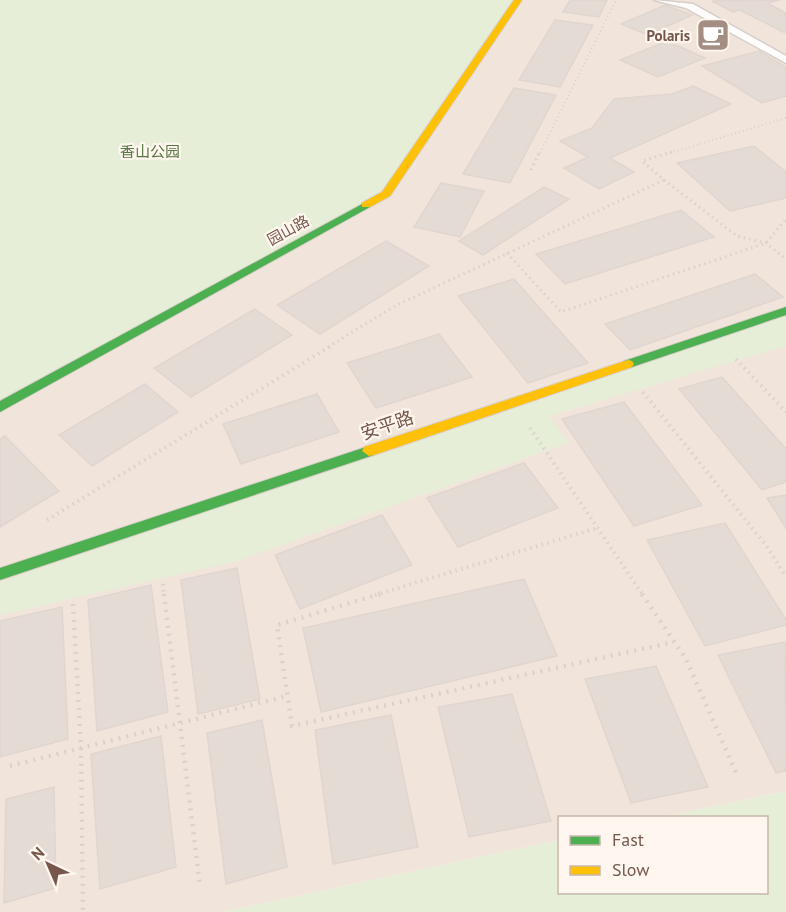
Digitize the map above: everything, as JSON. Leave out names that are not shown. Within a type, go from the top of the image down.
[{"type":"street","name":"园山路","points":[[0,407],[386,194],[518,0]]},
{"type":"street","name":"安平路","points":[[0,574],[786,310]]},
{"type":"lane","points":[[659,0],[689,6],[786,60]]},
{"type":"path","points":[[531,170],[616,0]]},
{"type":"path","points":[[786,118],[642,161],[736,236],[766,243],[786,259]]},
{"type":"path","points":[[40,523],[395,306],[664,180]]},
{"type":"path","points":[[507,253],[561,312],[766,243],[786,219]]},
{"type":"path","points":[[713,335],[786,412]]},
{"type":"path","points":[[622,366],[768,548],[786,578]]},
{"type":"path","points":[[512,402],[686,659],[738,777]]},
{"type":"path","points":[[597,528],[278,625],[292,726],[674,642]]},
{"type":"path","points":[[163,584],[200,886]]},
{"type":"path","points":[[73,604],[81,747],[83,912]]},
{"type":"path","points":[[10,766],[287,696]]},
{"type":"shaded area","points":[[518,0],[786,0],[786,309],[0,573],[0,410]]},
{"type":"shaded area","points":[[786,312],[786,791],[668,816],[558,816],[558,840],[223,912],[0,912],[0,577]]},
{"type":"green space","name":"香山公园","points":[[0,0],[516,0],[385,194],[0,404]]},
{"type":"green space","points":[[786,315],[786,346],[549,416],[568,443],[237,561],[0,615],[0,582]]},
{"type":"green space","points":[[786,791],[786,912],[223,912],[558,840],[558,894],[768,894],[768,816],[668,816]]},
{"type":"building","points":[[570,0],[607,0],[599,17],[563,12]]},
{"type":"building","points":[[780,0],[767,3],[786,13],[786,32],[740,10],[733,12],[712,1]]},
{"type":"building","points":[[665,5],[692,15],[648,35],[621,24]]},
{"type":"building","points":[[555,20],[593,25],[560,87],[519,80]]},
{"type":"building","points":[[667,41],[705,58],[658,77],[620,60]]},
{"type":"building","points":[[759,51],[786,67],[786,96],[762,103],[702,66]]},
{"type":"building","points":[[693,86],[731,104],[610,158],[634,172],[599,189],[564,168],[588,157],[560,141],[592,128],[614,99],[672,94]]},
{"type":"building","points":[[514,88],[556,95],[510,183],[463,174]]},
{"type":"building","points":[[754,146],[786,172],[786,198],[730,211],[677,163]]},
{"type":"building","points":[[441,183],[484,191],[460,237],[414,227]]},
{"type":"building","points":[[544,187],[569,199],[483,255],[459,241]]},
{"type":"building","points":[[681,210],[714,237],[565,284],[536,254]]},
{"type":"building","points":[[386,241],[429,266],[320,334],[277,305]]},
{"type":"building","points":[[755,274],[783,297],[630,350],[605,324]]},
{"type":"building","points":[[514,279],[588,363],[528,383],[458,296]]},
{"type":"building","points":[[255,309],[292,335],[191,397],[154,368]]},
{"type":"building","points":[[439,334],[472,377],[376,408],[347,363]]},
{"type":"building","points":[[722,377],[786,449],[786,482],[762,490],[679,389]]},
{"type":"building","points":[[145,384],[178,412],[92,466],[59,435]]},
{"type":"building","points":[[317,394],[339,432],[241,464],[223,424]]},
{"type":"building","points":[[624,402],[702,505],[634,526],[562,419]]},
{"type":"building","points":[[5,436],[59,491],[0,527],[0,439]]},
{"type":"building","points":[[524,463],[558,508],[458,547],[427,498]]},
{"type":"building","points":[[786,495],[786,528],[767,498]]},
{"type":"building","points":[[382,515],[412,565],[300,609],[275,555]]},
{"type":"building","points":[[725,523],[786,620],[786,625],[705,646],[647,540]]},
{"type":"building","points":[[237,568],[260,699],[198,714],[181,580]]},
{"type":"building","points":[[524,579],[557,656],[321,712],[303,628]]},
{"type":"building","points":[[151,585],[168,712],[97,731],[88,600]]},
{"type":"building","points":[[62,607],[68,739],[0,757],[0,621]]},
{"type":"building","points":[[785,642],[786,771],[776,773],[718,655]]},
{"type":"building","points":[[656,666],[708,787],[631,803],[585,679]]},
{"type":"building","points":[[512,694],[551,821],[469,837],[438,707]]},
{"type":"building","points":[[391,715],[418,847],[333,864],[315,730]]},
{"type":"building","points":[[262,720],[287,867],[226,884],[207,733]]},
{"type":"building","points":[[161,736],[176,867],[100,889],[91,754]]},
{"type":"building","points":[[54,787],[56,888],[4,903],[6,799]]},
{"type":"traffic: fast","points":[[0,407],[366,205]]},
{"type":"traffic: fast","points":[[628,364],[786,311]]},
{"type":"traffic: fast","points":[[0,574],[369,451]]},
{"type":"traffic: slow","points":[[366,205],[386,194],[518,0]]},
{"type":"traffic: slow","points":[[369,451],[628,364]]},
{"type":"place","name":"Polaris","points":[[713,35]]}]
